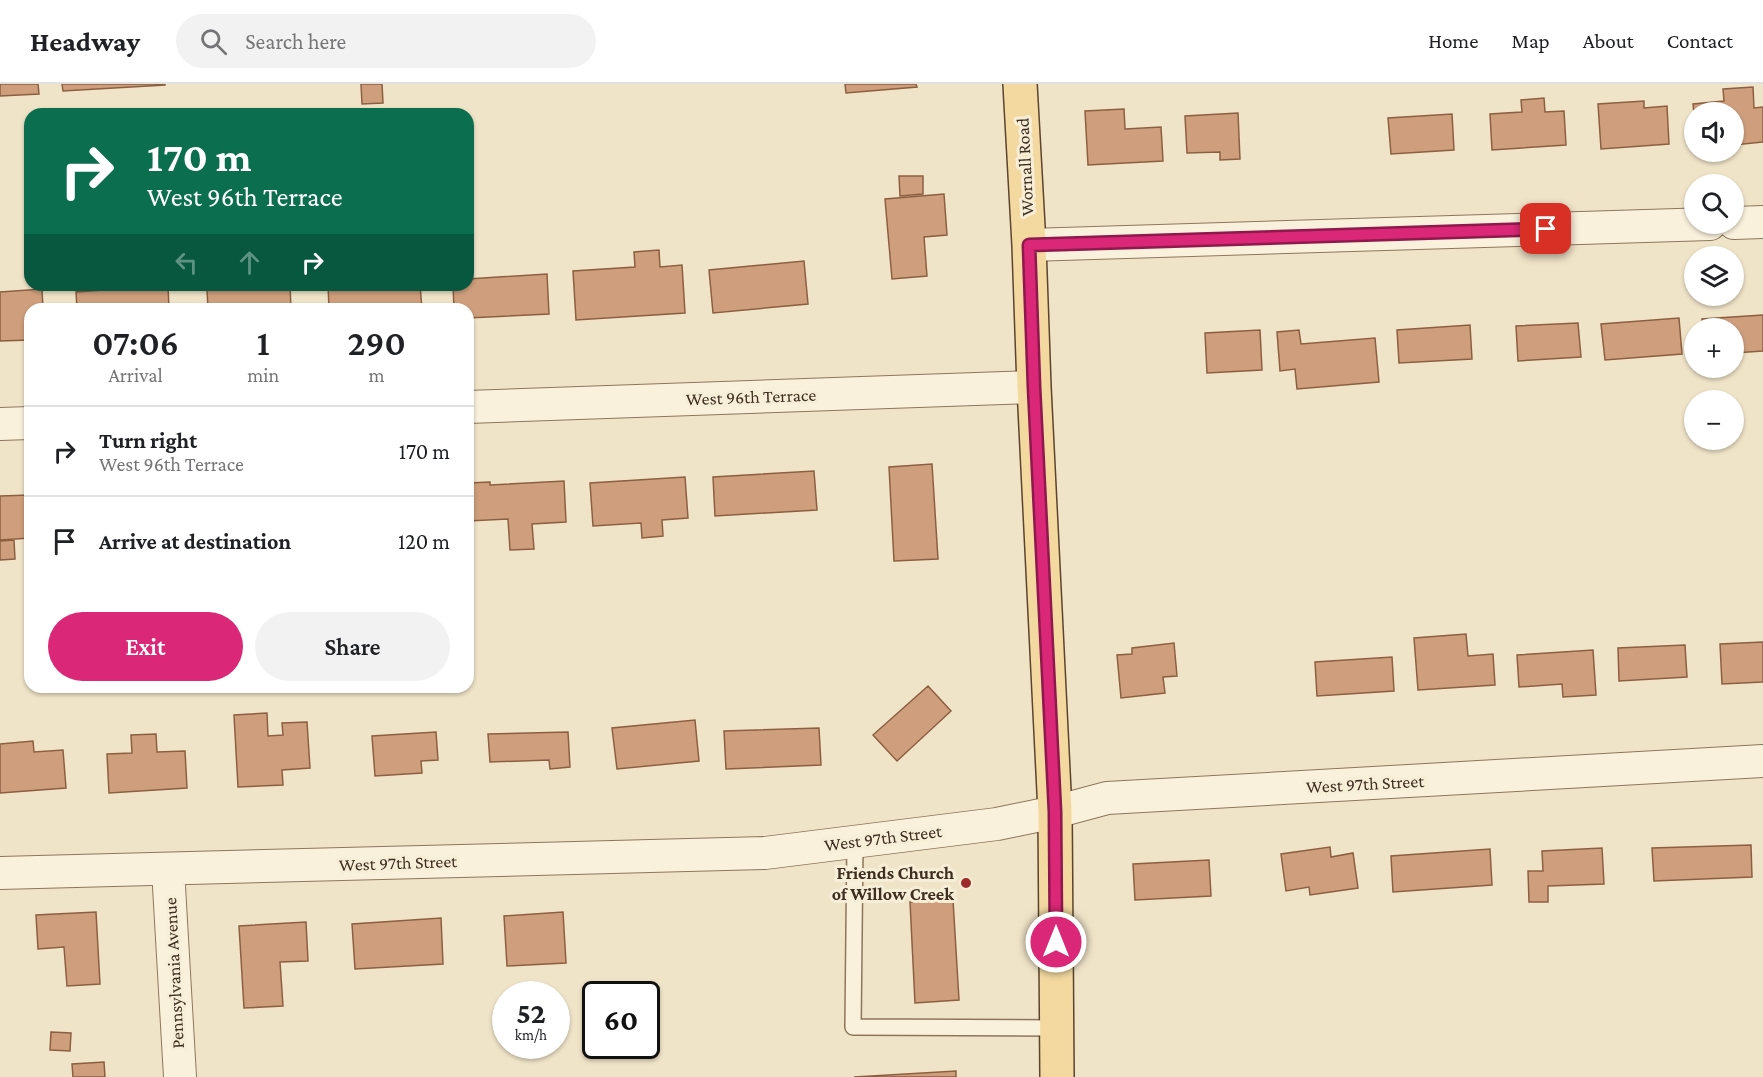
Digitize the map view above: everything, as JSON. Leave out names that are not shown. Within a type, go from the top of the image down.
[{"type":"main road","name":"Wornall Road","points":[[1020,84],[1055,812],[1057,1077]]},
{"type":"street","points":[[1744,223],[1763,222]]},
{"type":"street","points":[[1029,245],[1684,225]]},
{"type":"street","name":"West 96th Terrace","points":[[474,407],[1034,387]]},
{"type":"street","points":[[0,424],[24,423]]},
{"type":"street","name":"West 97th Street","points":[[0,873],[765,853],[997,824],[1107,798],[1763,761]]},
{"type":"street","name":"Pennsylvania Avenue","points":[[168,869],[180,1077]]},
{"type":"lane","points":[[855,842],[853,1027],[1057,1028]]},
{"type":"building","points":[[0,84],[38,84],[39,94],[0,96]]},
{"type":"building","points":[[62,84],[165,84],[165,85],[63,91]]},
{"type":"building","points":[[361,84],[382,84],[383,103],[362,104]]},
{"type":"building","points":[[845,84],[916,84],[917,87],[846,93]]},
{"type":"building","points":[[1753,87],[1754,108],[1763,107],[1763,142],[1744,144],[1744,102],[1714,102],[1724,101],[1723,89]]},
{"type":"building","points":[[1544,98],[1545,112],[1564,111],[1566,145],[1492,150],[1490,114],[1522,112],[1521,100]]},
{"type":"building","points":[[1644,101],[1644,108],[1667,106],[1669,144],[1601,149],[1598,104]]},
{"type":"building","points":[[1124,109],[1125,129],[1161,127],[1163,161],[1088,165],[1085,111]]},
{"type":"building","points":[[1238,113],[1240,159],[1220,160],[1220,152],[1187,153],[1185,116]]},
{"type":"building","points":[[1452,114],[1454,150],[1391,154],[1388,118]]},
{"type":"building","points":[[899,176],[923,176],[923,194],[900,196]]},
{"type":"building","points":[[944,194],[947,235],[924,237],[927,276],[892,279],[885,199]]},
{"type":"building","points":[[659,250],[660,267],[682,265],[685,313],[576,320],[573,271],[635,267],[634,252]]},
{"type":"building","points":[[804,261],[808,304],[713,313],[709,270]]},
{"type":"building","points":[[547,274],[549,314],[474,318],[474,303],[454,303],[453,291],[474,291],[474,279]]},
{"type":"building","points":[[42,291],[43,303],[24,303],[24,340],[0,341],[0,292]]},
{"type":"building","points":[[168,291],[169,303],[77,303],[76,292]]},
{"type":"building","points":[[207,291],[290,291],[291,303],[208,303]]},
{"type":"building","points":[[328,291],[420,291],[422,303],[329,303]]},
{"type":"building","points":[[1763,315],[1763,351],[1744,352],[1744,318],[1717,318]]},
{"type":"building","points":[[1679,318],[1682,354],[1605,360],[1601,324]]},
{"type":"building","points":[[1578,323],[1581,357],[1518,361],[1516,326]]},
{"type":"building","points":[[1470,325],[1472,359],[1399,363],[1397,330]]},
{"type":"building","points":[[1260,330],[1262,370],[1207,373],[1205,333]]},
{"type":"building","points":[[1299,330],[1301,344],[1375,338],[1379,382],[1297,389],[1295,369],[1280,371],[1277,332]]},
{"type":"building","points":[[932,464],[938,559],[894,561],[889,467]]},
{"type":"building","points":[[814,471],[817,510],[715,516],[713,477]]},
{"type":"building","points":[[685,477],[688,518],[662,520],[663,536],[642,538],[641,523],[593,526],[590,483]]},
{"type":"building","points":[[564,481],[566,522],[532,524],[534,549],[510,550],[508,519],[474,521],[474,483],[490,482],[490,485]]},
{"type":"building","points":[[24,495],[24,538],[0,540],[0,496]]},
{"type":"building","points":[[14,540],[15,559],[0,560],[0,541]]},
{"type":"building","points":[[1466,634],[1468,656],[1493,654],[1495,685],[1418,690],[1414,638]]},
{"type":"building","points":[[1763,642],[1763,682],[1722,684],[1720,644]]},
{"type":"building","points":[[1174,643],[1177,676],[1163,677],[1165,693],[1121,698],[1117,655],[1132,654],[1132,648]]},
{"type":"building","points":[[1685,645],[1687,677],[1619,681],[1618,648]]},
{"type":"building","points":[[1593,650],[1596,695],[1563,697],[1562,684],[1519,687],[1517,655]]},
{"type":"building","points":[[1392,657],[1394,691],[1317,696],[1315,662]]},
{"type":"building","points":[[928,686],[951,711],[897,761],[873,735]]},
{"type":"building","points":[[267,713],[268,736],[283,735],[282,723],[307,722],[310,768],[282,770],[283,785],[238,787],[234,715]]},
{"type":"building","points":[[695,720],[699,761],[617,769],[612,728]]},
{"type":"building","points":[[819,728],[821,765],[726,769],[724,731]]},
{"type":"building","points":[[436,732],[438,760],[421,761],[422,773],[375,776],[372,736]]},
{"type":"building","points":[[568,732],[570,767],[550,769],[549,760],[490,762],[488,734]]},
{"type":"building","points":[[156,734],[157,752],[185,751],[187,788],[109,793],[107,754],[132,753],[131,735]]},
{"type":"building","points":[[33,741],[34,752],[63,750],[66,788],[0,793],[0,744]]},
{"type":"building","points":[[1751,845],[1752,877],[1654,881],[1652,848]]},
{"type":"building","points":[[1330,847],[1331,857],[1353,853],[1358,888],[1310,895],[1309,887],[1286,891],[1281,854]]},
{"type":"building","points":[[1602,848],[1604,884],[1548,886],[1548,902],[1529,902],[1528,871],[1543,871],[1542,851]]},
{"type":"building","points":[[1490,849],[1492,885],[1393,892],[1391,856]]},
{"type":"building","points":[[1209,860],[1211,896],[1135,900],[1133,864]]},
{"type":"building","points":[[953,900],[959,1000],[915,1003],[910,902]]},
{"type":"building","points":[[96,912],[100,984],[67,986],[64,947],[38,949],[36,915]]},
{"type":"building","points":[[563,912],[566,963],[507,966],[504,916]]},
{"type":"building","points":[[441,918],[443,964],[355,969],[352,924]]},
{"type":"building","points":[[306,922],[308,961],[280,962],[283,1006],[244,1008],[239,926]]},
{"type":"building","points":[[51,1032],[71,1033],[70,1051],[50,1050]]},
{"type":"building","points":[[104,1062],[105,1077],[73,1077],[72,1064]]},
{"type":"building","points":[[956,1071],[956,1077],[854,1077]]},
{"type":"place","name":"Friends Church of Willow Creek","points":[[966,883]]},
{"type":"route","points":[[1056,942],[1055,812],[1029,245],[1546,229]]}]
